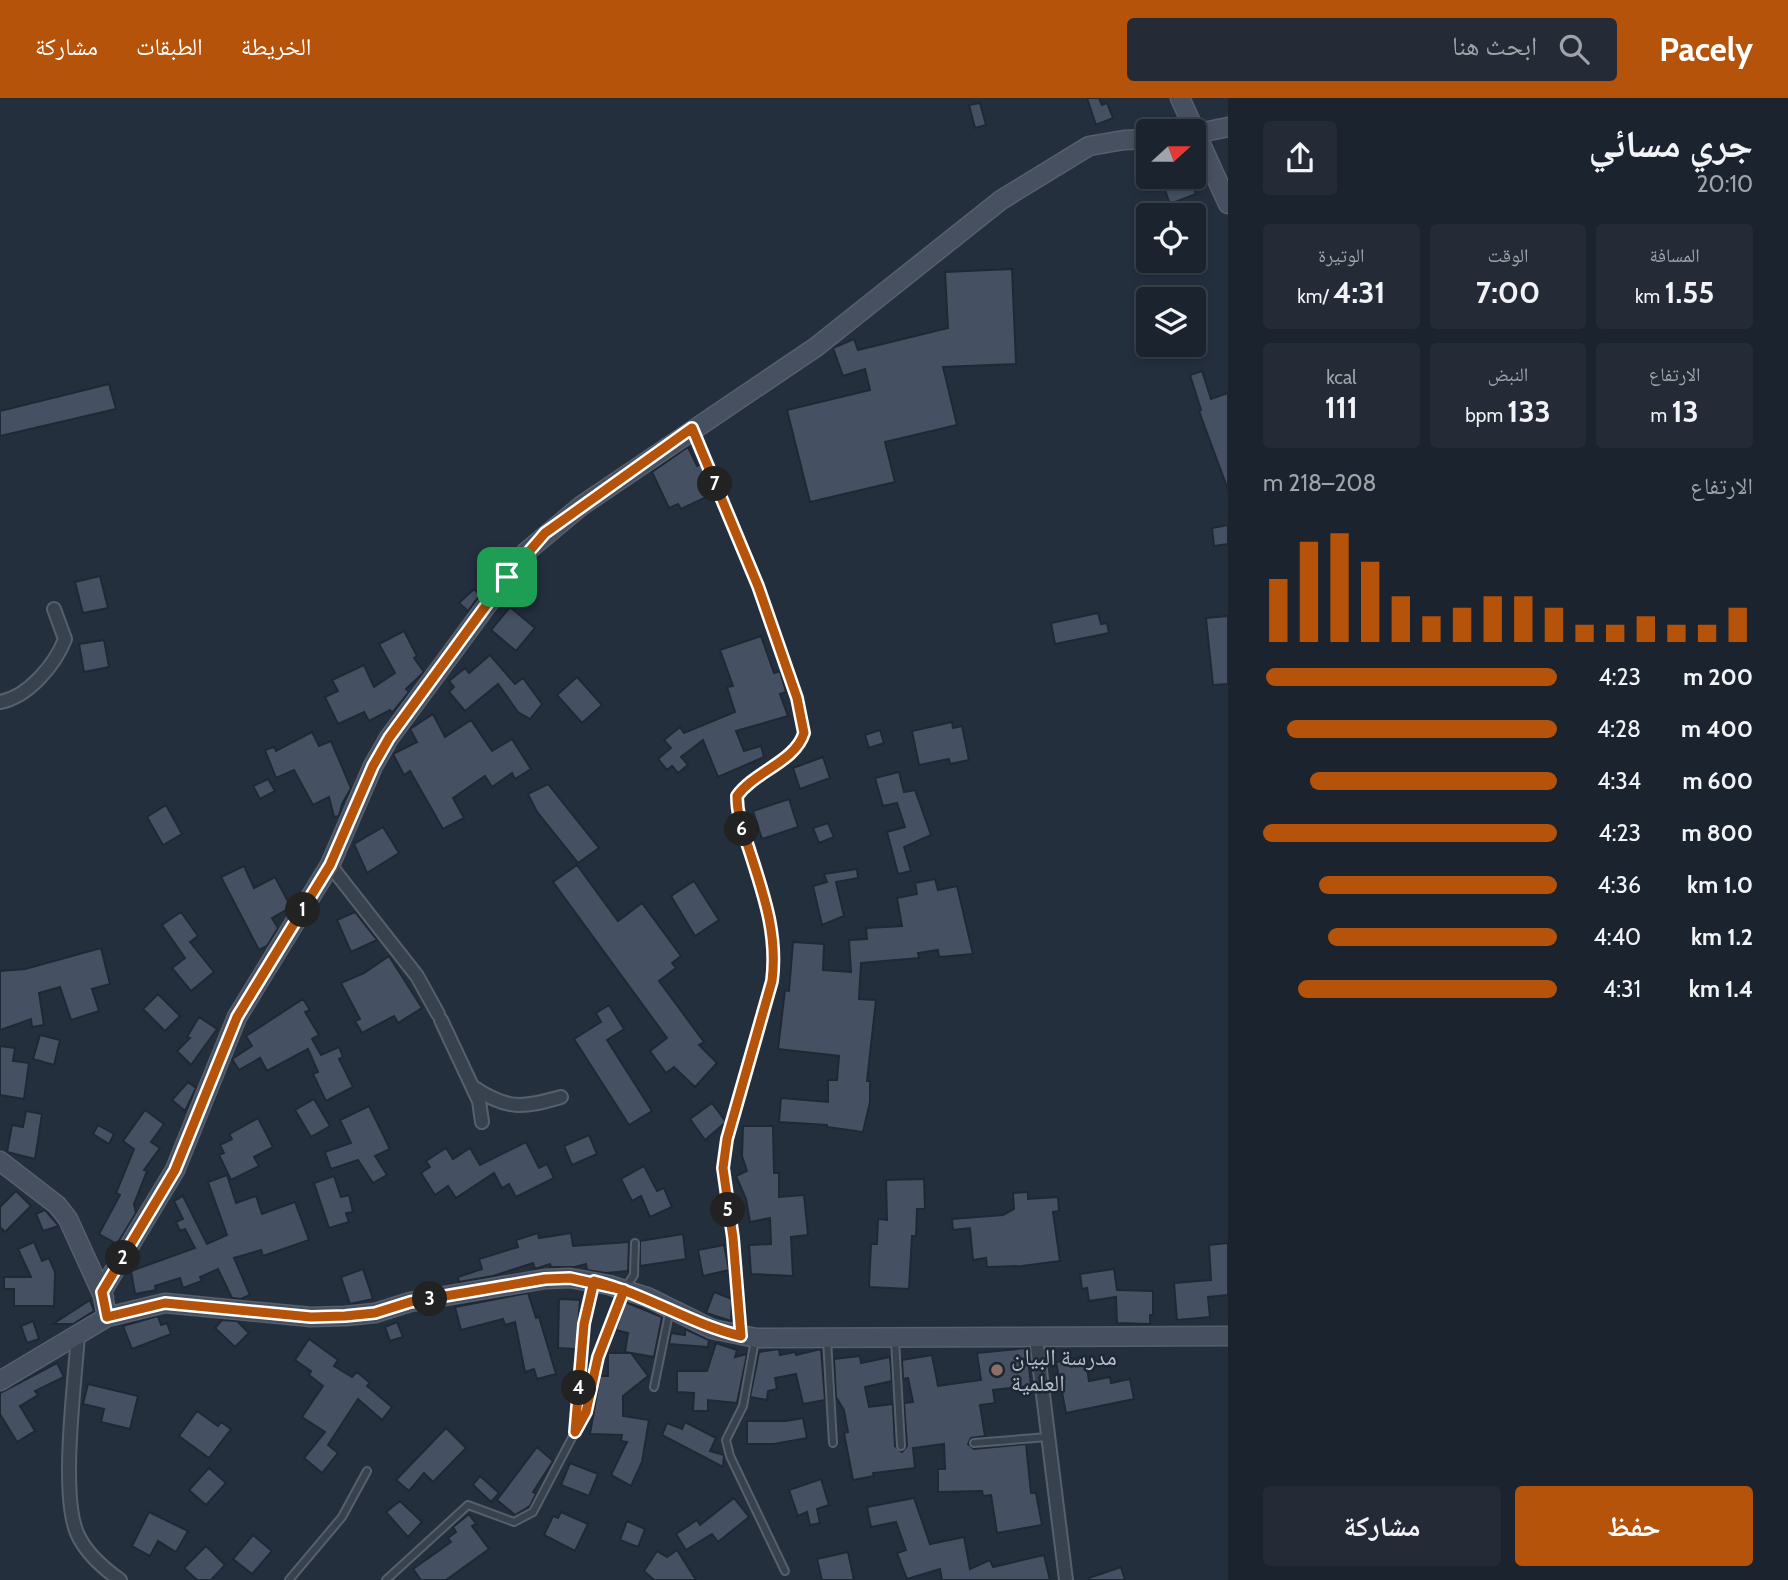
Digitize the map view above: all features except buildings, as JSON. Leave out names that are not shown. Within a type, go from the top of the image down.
[{"type":"street","points":[[1180,98],[1188,119]]},
{"type":"street","points":[[1206,132],[1228,127]]},
{"type":"street","points":[[107,1317],[102,1292],[175,1170],[237,1017],[330,865],[373,766],[389,738],[526,552],[581,506],[692,428],[816,347],[1001,200],[1057,163],[1089,146],[1136,140]]},
{"type":"street","points":[[1206,159],[1228,204]]},
{"type":"street","points":[[0,702],[22,692],[36,681],[61,649],[65,639],[54,609]]},
{"type":"street","points":[[330,865],[417,976],[472,1086],[482,1122]]},
{"type":"street","points":[[472,1086],[493,1100],[511,1106],[527,1106],[561,1097]]},
{"type":"street","points":[[0,1161],[57,1205],[68,1219],[104,1298]]},
{"type":"street","points":[[0,1381],[107,1317],[165,1303],[311,1317],[345,1316],[375,1313],[410,1302],[545,1279],[594,1281],[670,1307],[712,1329],[748,1337],[895,1339],[1228,1336]]},
{"type":"street","points":[[78,1335],[69,1505],[77,1534],[92,1556],[120,1580]]},
{"type":"street","points":[[1035,1338],[1066,1580]]},
{"type":"lane","points":[[692,428],[758,586],[797,698],[804,733],[793,752],[756,775],[737,796],[740,822],[772,923],[776,956],[772,981],[727,1139],[723,1168],[748,1337],[743,1406],[726,1440],[730,1456],[785,1571]]},
{"type":"lane","points":[[386,1580],[468,1505],[477,1506],[514,1522],[524,1519],[533,1511],[586,1412],[598,1357],[624,1290],[634,1275],[635,1243]]},
{"type":"lane","points":[[575,1432],[584,1324],[594,1281]]},
{"type":"lane","points":[[654,1387],[670,1307]]},
{"type":"lane","points":[[826,1338],[833,1443]]},
{"type":"lane","points":[[895,1339],[901,1446]]},
{"type":"lane","points":[[974,1443],[1048,1437]]},
{"type":"lane","points":[[289,1580],[342,1517],[367,1471]]},
{"type":"place","name":"مدرسة البيان العلمية","points":[[997,1370]]},
{"type":"route","points":[[507,577],[432,677],[389,738],[373,766],[351,822],[330,865],[237,1017],[175,1170],[102,1292],[107,1317],[165,1303],[311,1317],[375,1313],[410,1302],[545,1279],[570,1278],[594,1281],[610,1285],[624,1290],[598,1357],[586,1412],[575,1432],[584,1324],[594,1281],[610,1285],[647,1297],[712,1329],[741,1336],[733,1238],[723,1168],[727,1139],[772,981],[776,956],[772,923],[740,822],[737,796],[756,775],[793,752],[801,744],[804,733],[797,698],[758,586],[692,428],[545,533],[507,577]]}]
